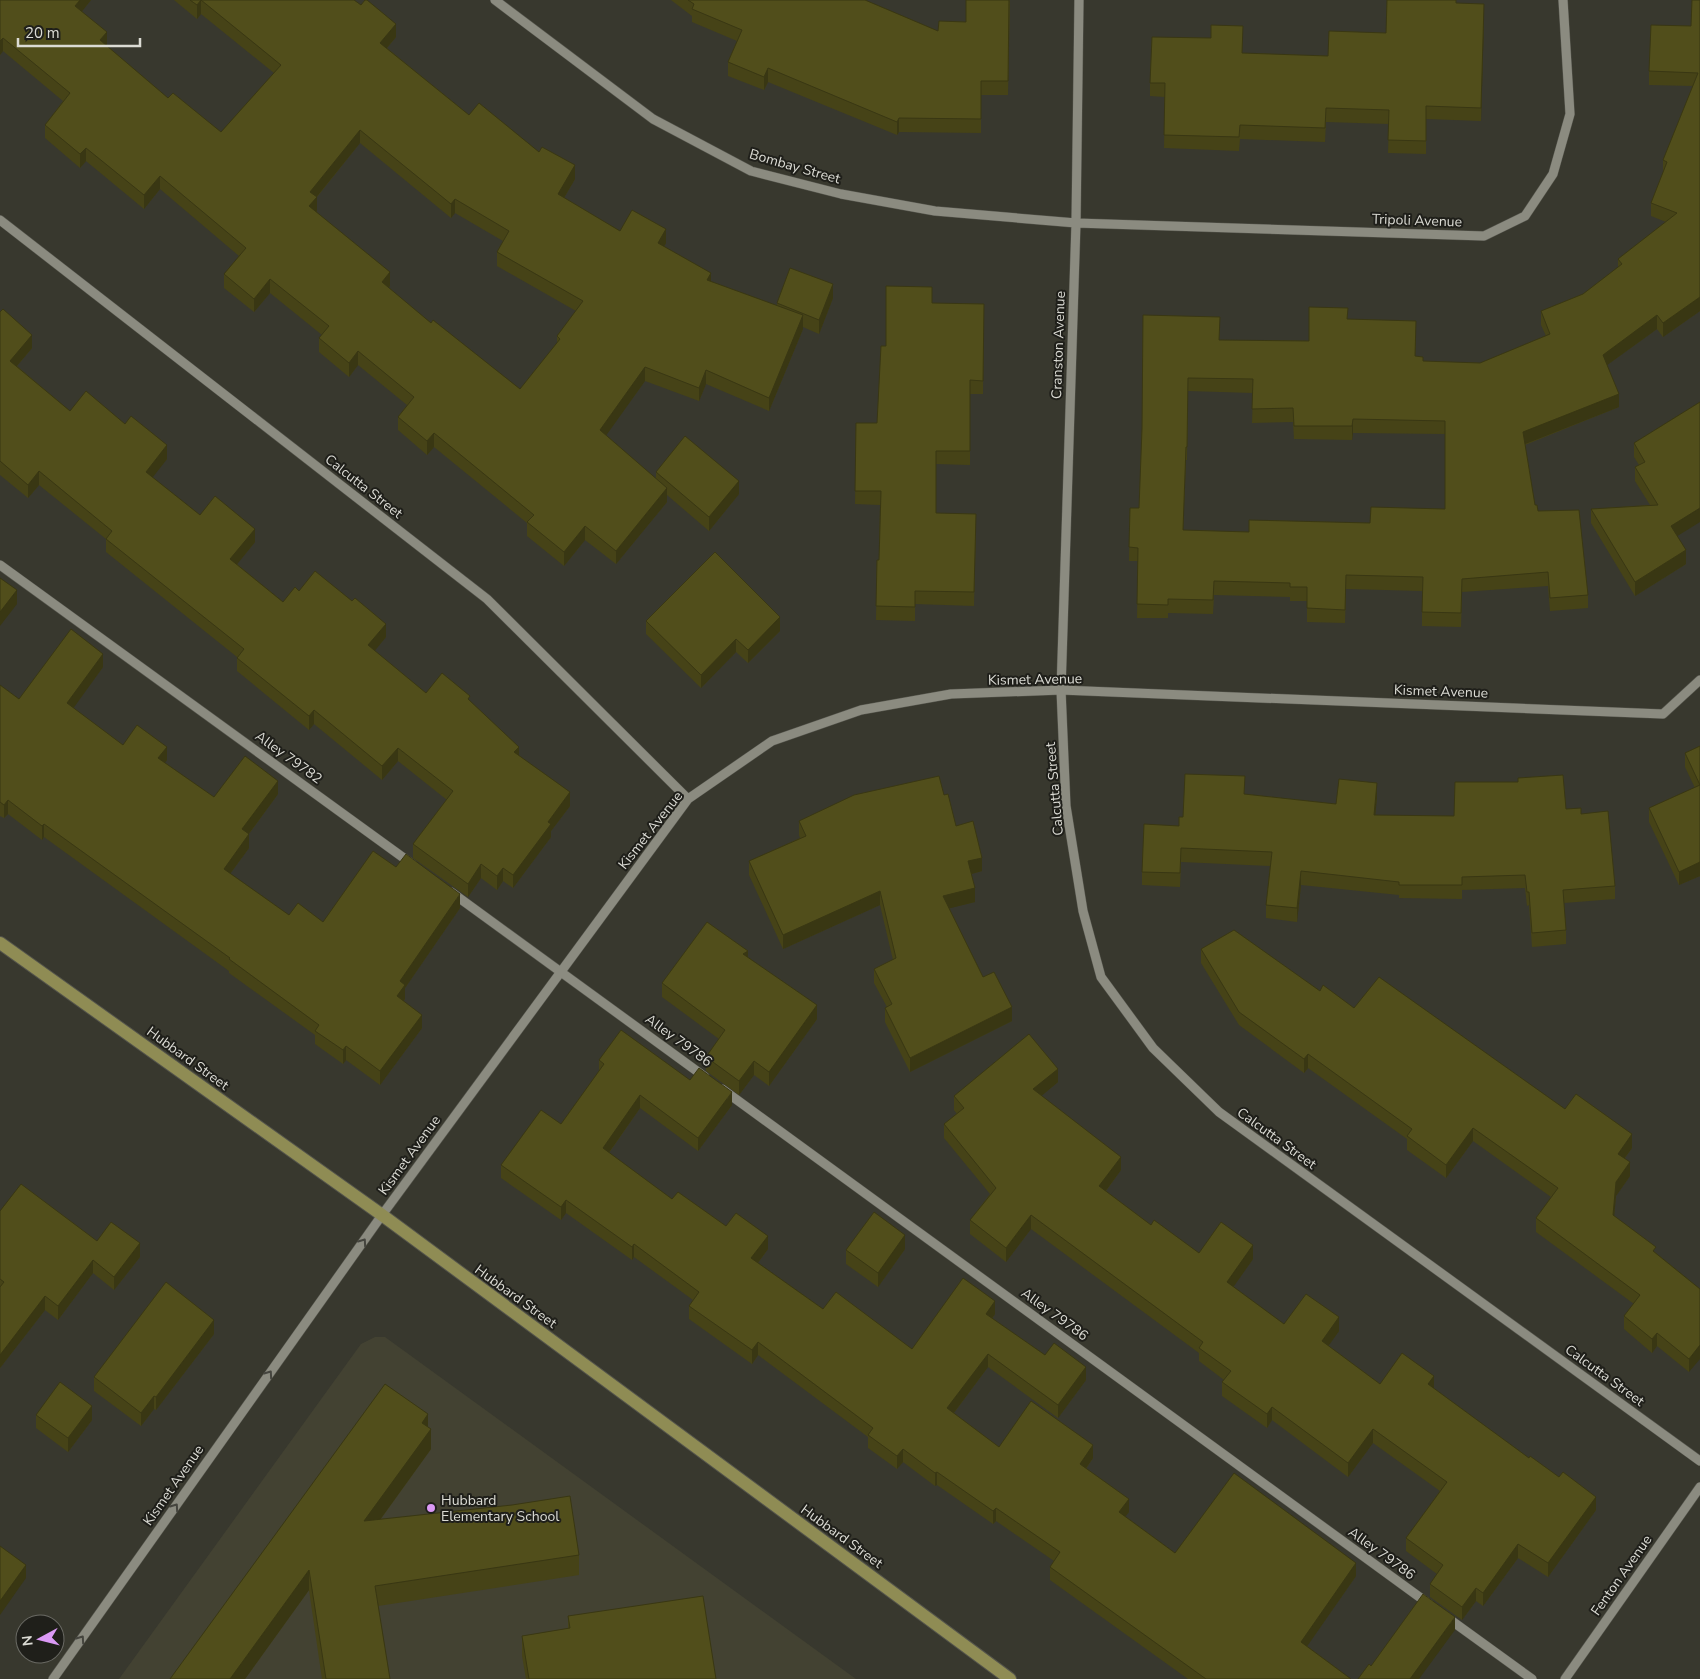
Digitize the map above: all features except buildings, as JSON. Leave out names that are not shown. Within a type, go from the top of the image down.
[{"type":"main road","name":"Hubbard Street","points":[[0,943],[382,1215],[1010,1679]]},
{"type":"street","name":"Bombay Street","points":[[494,0],[653,119],[751,171],[841,194],[935,211],[1076,223]]},
{"type":"street","name":"Cranston Avenue","points":[[1061,690],[1076,223],[1079,0]]},
{"type":"street","name":"Tripoli Avenue","points":[[1076,223],[1484,236],[1525,216],[1553,174],[1570,114],[1563,0]]},
{"type":"street","name":"Calcutta Street","points":[[0,220],[487,599],[688,800]]},
{"type":"street","name":"Alley 79782","points":[[0,565],[417,867]]},
{"type":"street","name":"Kismet Avenue","points":[[53,1679],[382,1215],[688,800],[772,740],[861,710],[951,694],[1061,690],[1663,714],[1700,680]]},
{"type":"street","name":"Calcutta Street","points":[[1061,690],[1066,806],[1084,911],[1101,976],[1153,1048],[1219,1112],[1700,1461]]},
{"type":"street","points":[[441,884],[561,972]]},
{"type":"street","name":"Alley 79786","points":[[561,972],[1532,1679]]},
{"type":"street","name":"Fenton Avenue","points":[[1565,1679],[1700,1487]]},
{"type":"shaded area","name":"Hubbard Elementary School","points":[[375,1337],[385,1337],[856,1679],[119,1679],[361,1344]]},
{"type":"place","name":"Hubbard Elementary School","points":[[431,1508]]}]
